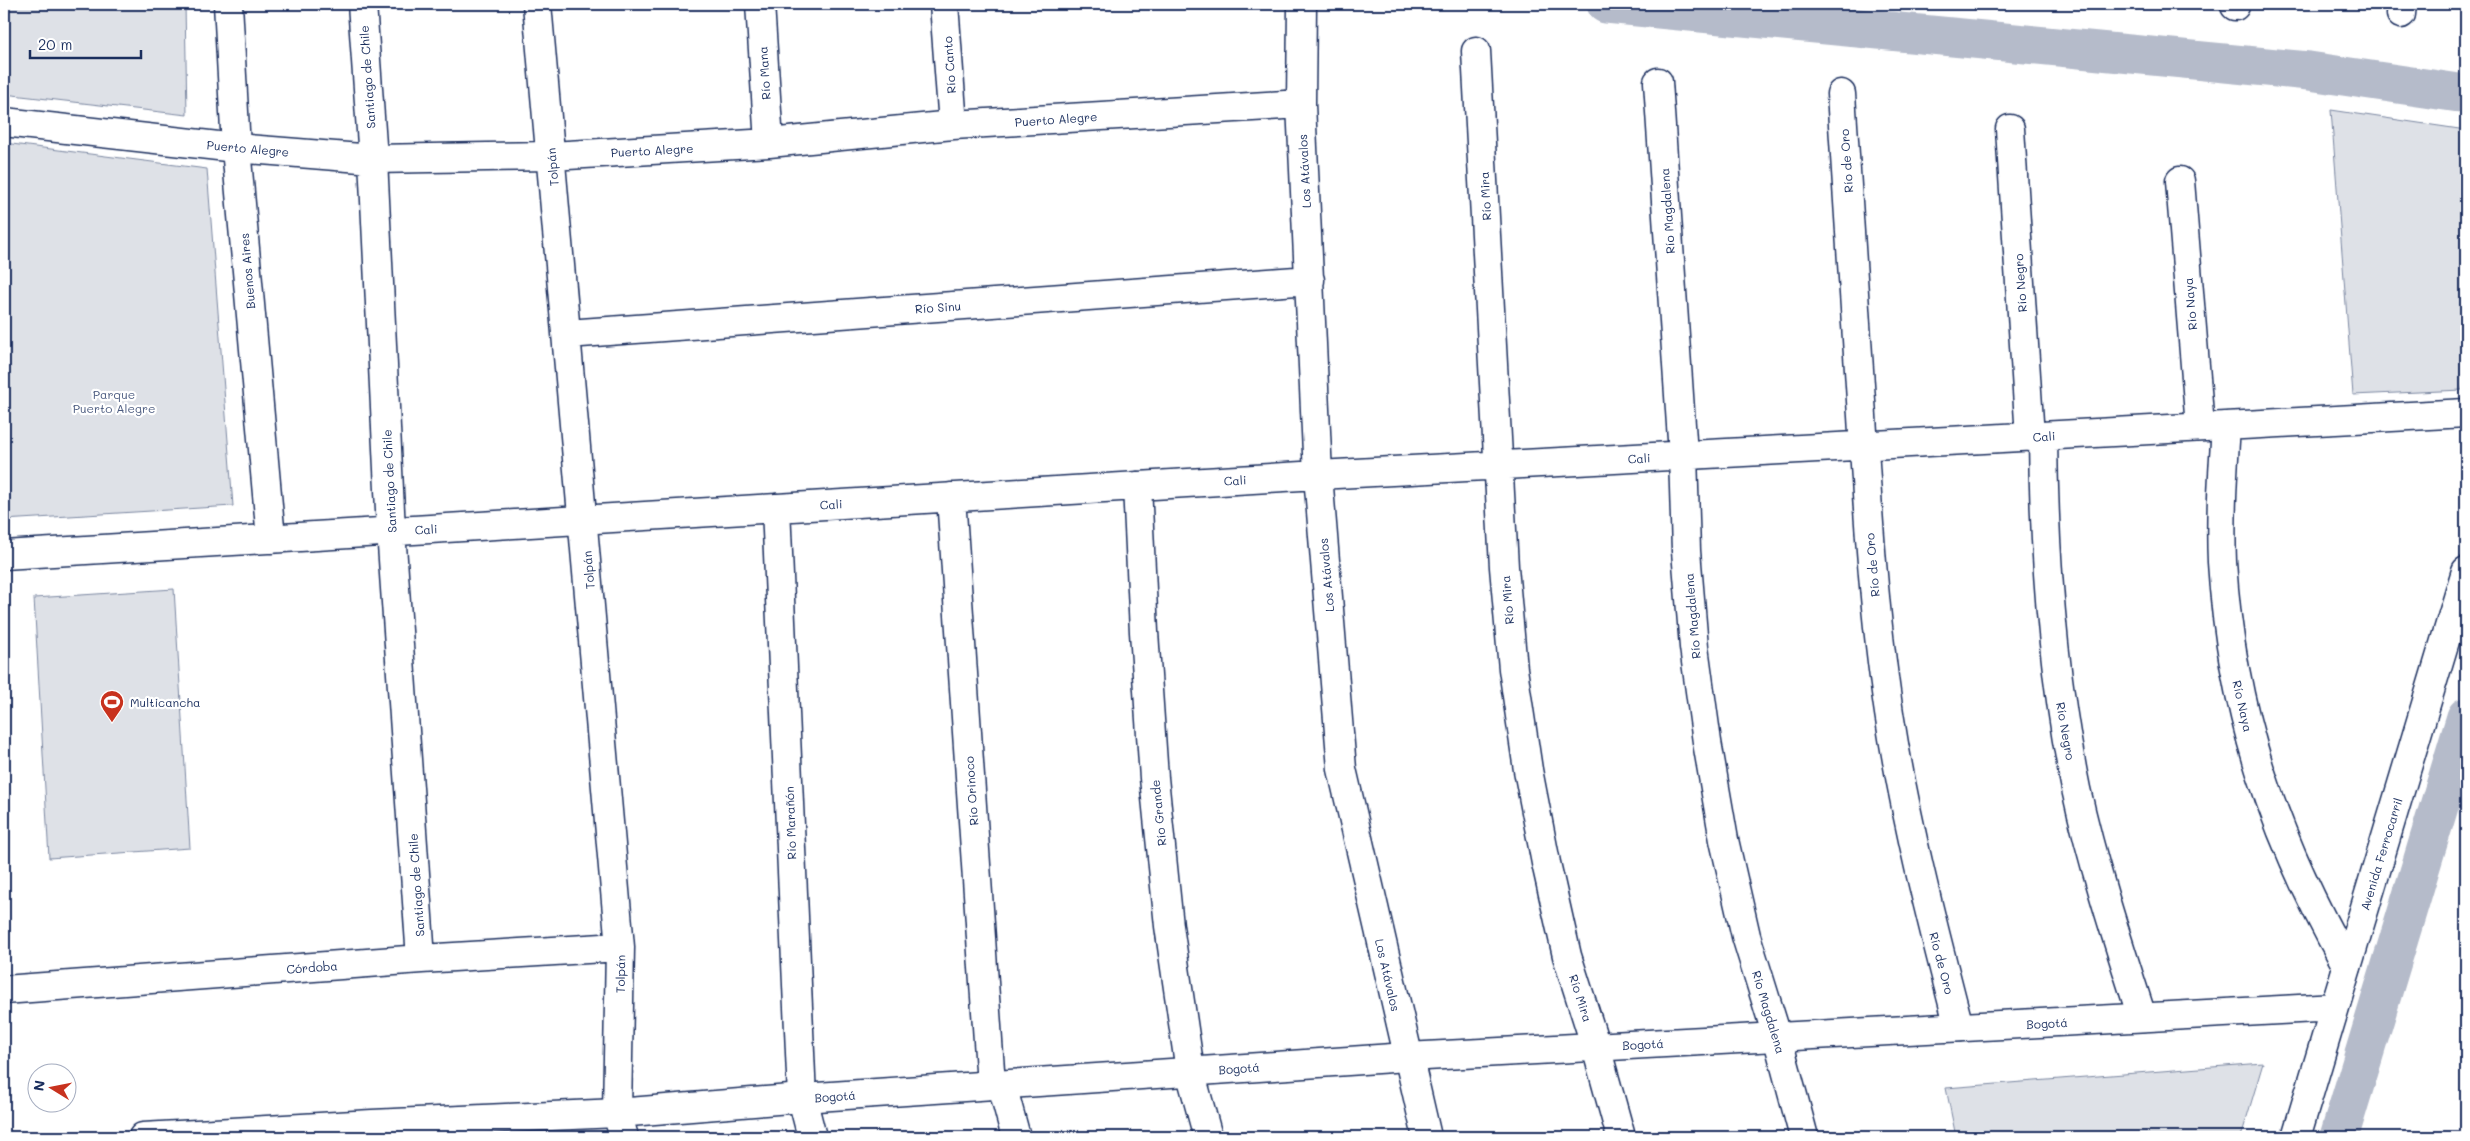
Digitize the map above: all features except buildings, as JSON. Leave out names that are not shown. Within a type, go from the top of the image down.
[{"type":"street","name":"Buenos Aires","points":[[228,4],[236,148],[271,539]]},
{"type":"street","name":"Santiago de Chile","points":[[362,4],[373,159],[391,531],[421,958]]},
{"type":"street","name":"Tolpán","points":[[537,4],[584,520],[620,947],[620,1125]]},
{"type":"street","name":"Río Mana","points":[[760,4],[769,143]]},
{"type":"street","name":"Río Canto","points":[[944,4],[953,125]]},
{"type":"street","name":"Los Atávalos","points":[[1302,4],[1301,104],[1318,475],[1342,769],[1427,1137]]},
{"type":"street","name":"Río Mira","points":[[1476,51],[1500,465],[1504,567],[1513,669],[1528,770],[1546,863],[1568,956],[1596,1046],[1621,1137]]},
{"type":"street","name":"Río Magdalena","points":[[1658,82],[1682,456],[1686,552],[1694,647],[1706,742],[1724,840],[1746,936],[1777,1036],[1804,1137]]},
{"type":"street","name":"Río de Oro","points":[[1841,94],[1871,562],[1889,714],[1908,818],[1931,920],[1959,1027]]},
{"type":"street","name":"Puerto Alegre","points":[[4,122],[236,148],[373,159],[551,156],[769,143],[953,125],[1301,104]]},
{"type":"street","name":"Río Negro","points":[[2010,129],[2044,529],[2050,622],[2063,714],[2076,789],[2095,863],[2142,1018]]},
{"type":"street","name":"Río Naya","points":[[2180,181],[2221,494],[2222,562],[2229,629],[2240,696],[2269,799],[2293,862],[2318,915],[2347,966]]},
{"type":"street","name":"Río Sinu","points":[[567,334],[1310,280]]},
{"type":"street","name":"Cali","points":[[4,555],[1318,475],[2466,413]]},
{"type":"street","name":"Río Grande","points":[[1137,486],[1154,778],[1170,926],[1190,1071],[1208,1137]]},
{"type":"street","name":"Río Orinoco","points":[[951,497],[997,1085],[1016,1137]]},
{"type":"street","name":"Río Marañón","points":[[776,508],[802,1098],[812,1137]]},
{"type":"street","name":"Avenida Ferrocarril","points":[[2296,1137],[2466,571]]},
{"type":"street","name":"Córdoba","points":[[4,990],[421,958],[620,947]]},
{"type":"street","name":"Bogotá","points":[[158,1137],[620,1125],[802,1098],[1190,1071],[1596,1046],[2335,1007]]},
{"type":"green space","points":[[4,4],[185,4],[187,115],[4,94]]},
{"type":"green space","points":[[2331,110],[2466,130],[2466,377],[2462,390],[2353,395]]},
{"type":"green space","name":"Parque Puerto Alegre","points":[[4,143],[207,169],[233,506],[4,520]]},
{"type":"green space","name":"Multicancha","points":[[174,589],[190,848],[49,858],[34,598]]},
{"type":"green space","points":[[2263,1063],[2241,1137],[1956,1137],[1946,1088]]},
{"type":"waterway","points":[[1606,4],[2309,71],[2466,94]]},
{"type":"waterway","points":[[2339,1137],[2466,717]]},
{"type":"place","name":"Multicancha","points":[[112,723]]}]
